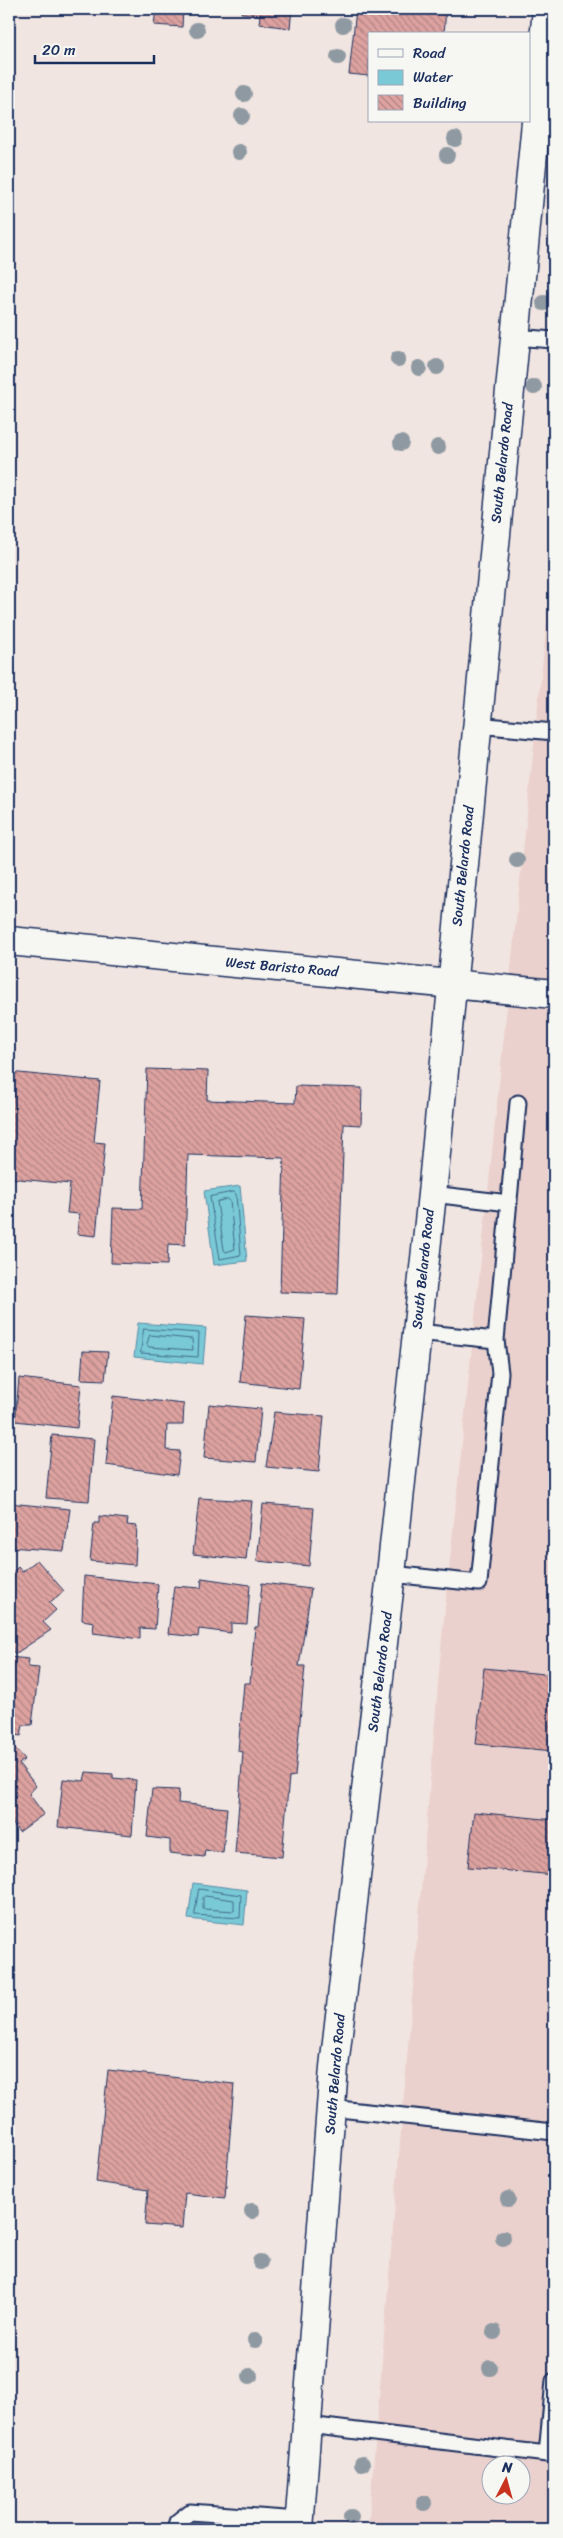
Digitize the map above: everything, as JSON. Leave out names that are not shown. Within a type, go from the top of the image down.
[{"type":"street","name":"South Belardo Road","points":[[299,2525],[308,2425],[330,2108],[432,1194],[476,724],[547,9]]},
{"type":"street","name":"West Baristo Road","points":[[9,941],[554,994]]},
{"type":"lane","points":[[514,337],[554,340]]},
{"type":"lane","points":[[476,724],[554,732]]},
{"type":"lane","points":[[391,1574],[479,1583],[500,1373],[496,1340],[518,1103]]},
{"type":"lane","points":[[432,1194],[509,1203]]},
{"type":"lane","points":[[416,1332],[496,1340]]},
{"type":"lane","points":[[330,2108],[554,2132]]},
{"type":"lane","points":[[308,2425],[551,2454],[554,2381]]},
{"type":"lane","points":[[175,2529],[177,2522],[190,2512],[299,2525]]},
{"type":"shaded area","points":[[554,551],[554,2529],[368,2529],[442,1637]]},
{"type":"water","points":[[240,1186],[247,1261],[214,1265],[204,1191]]},
{"type":"water","points":[[138,1323],[206,1328],[203,1364],[134,1357]]},
{"type":"water","points":[[193,1883],[247,1890],[244,1925],[188,1919]]},
{"type":"building","points":[[156,9],[183,9],[182,27],[154,25]]},
{"type":"building","points":[[242,9],[292,9],[290,28],[259,24],[260,15],[241,13]]},
{"type":"building","points":[[356,9],[446,9],[444,32],[368,32],[368,76],[349,74]]},
{"type":"building","points":[[147,1069],[208,1071],[207,1100],[295,1103],[296,1086],[362,1088],[361,1125],[344,1124],[338,1294],[280,1292],[284,1158],[188,1155],[185,1245],[168,1244],[167,1265],[111,1263],[113,1208],[142,1209]]},
{"type":"building","points":[[9,1072],[100,1081],[94,1142],[105,1143],[96,1236],[77,1234],[79,1214],[67,1213],[70,1184],[9,1178]]},
{"type":"building","points":[[246,1315],[305,1319],[299,1389],[240,1382]]},
{"type":"building","points":[[83,1351],[108,1352],[105,1380],[81,1379]]},
{"type":"building","points":[[19,1378],[81,1385],[77,1428],[15,1421]]},
{"type":"building","points":[[113,1396],[184,1404],[183,1425],[167,1425],[166,1450],[180,1451],[177,1475],[106,1465]]},
{"type":"building","points":[[209,1404],[261,1409],[256,1462],[204,1458]]},
{"type":"building","points":[[274,1412],[324,1416],[319,1472],[266,1467]]},
{"type":"building","points":[[52,1435],[94,1439],[89,1501],[46,1498]]},
{"type":"building","points":[[199,1498],[252,1501],[246,1560],[193,1554]]},
{"type":"building","points":[[9,1503],[70,1509],[64,1551],[9,1547]]},
{"type":"building","points":[[263,1504],[314,1508],[309,1566],[257,1561]]},
{"type":"building","points":[[99,1516],[128,1519],[127,1525],[137,1526],[135,1565],[90,1561],[94,1523],[99,1523]]},
{"type":"building","points":[[37,1560],[64,1591],[49,1603],[56,1610],[43,1622],[51,1630],[15,1654],[9,1646],[9,1576],[18,1567],[22,1572]]},
{"type":"building","points":[[84,1576],[158,1584],[155,1629],[140,1628],[140,1639],[93,1633],[94,1622],[82,1620]]},
{"type":"building","points":[[202,1578],[250,1585],[247,1624],[231,1623],[231,1633],[199,1629],[198,1637],[168,1634],[174,1586],[201,1588]]},
{"type":"building","points":[[262,1583],[311,1589],[299,1666],[305,1666],[295,1776],[289,1777],[282,1857],[235,1853],[243,1752],[238,1751],[244,1683],[250,1683],[255,1627],[258,1627]]},
{"type":"building","points":[[9,1657],[29,1659],[28,1667],[39,1668],[32,1725],[23,1725],[21,1736],[9,1734]]},
{"type":"building","points":[[484,1668],[554,1675],[554,1751],[476,1744]]},
{"type":"building","points":[[9,1742],[25,1759],[19,1764],[36,1786],[29,1794],[44,1814],[19,1832],[9,1819]]},
{"type":"building","points":[[86,1772],[113,1774],[113,1778],[136,1780],[132,1835],[58,1827],[63,1779],[84,1781]]},
{"type":"building","points":[[152,1789],[179,1790],[178,1803],[227,1808],[223,1853],[205,1850],[204,1857],[170,1853],[170,1840],[147,1837]]},
{"type":"building","points":[[474,1812],[554,1820],[554,1875],[468,1867]]},
{"type":"building","points":[[108,2070],[234,2084],[225,2198],[185,2193],[182,2228],[145,2225],[148,2190],[96,2182]]}]
